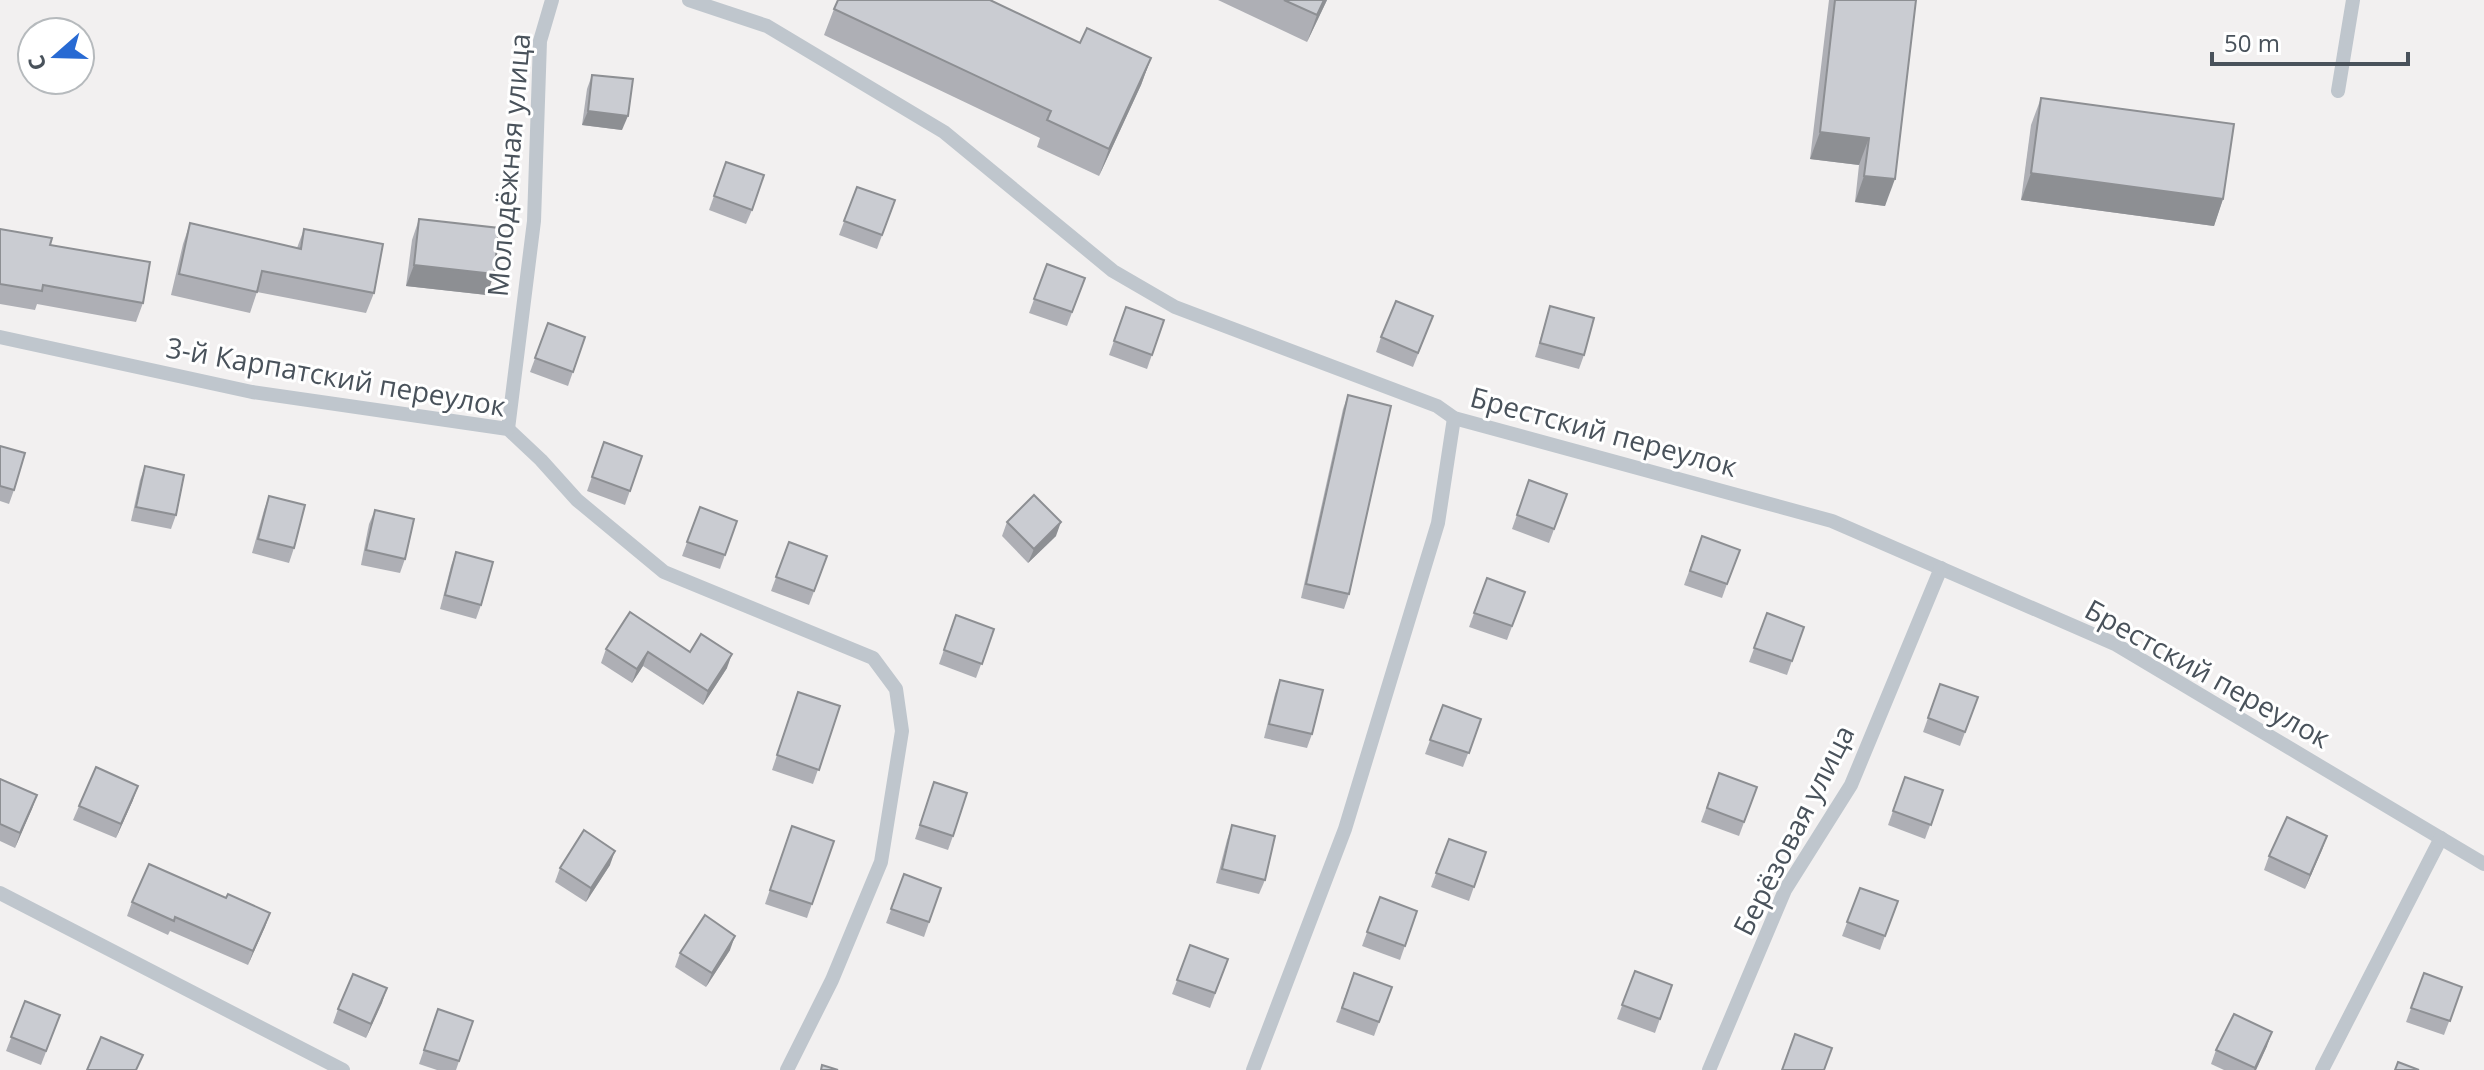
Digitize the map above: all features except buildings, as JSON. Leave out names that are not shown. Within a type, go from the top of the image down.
[{"type":"lane","name":"Молодёжная улица","points":[[508,429],[534,221],[540,41],[552,0]]},
{"type":"lane","name":"Брестский переулок","points":[[689,0],[767,26],[944,132],[1113,271],[1175,307],[1437,406],[1454,418],[1832,521],[2115,644],[2484,864]]},
{"type":"lane","points":[[2338,91],[2353,0]]},
{"type":"lane","name":"3-й Карпатский переулок","points":[[0,337],[252,392],[508,429],[577,500],[664,572],[873,658],[896,689],[902,731],[881,862],[832,980],[787,1070]]},
{"type":"lane","points":[[1253,1070],[1345,829],[1438,523],[1454,418]]},
{"type":"lane","name":"Берёзовая улица","points":[[1709,1070],[1785,890],[1851,785],[1941,568]]},
{"type":"lane","points":[[2322,1070],[2441,838]]},
{"type":"lane","points":[[0,893],[343,1070]]}]
